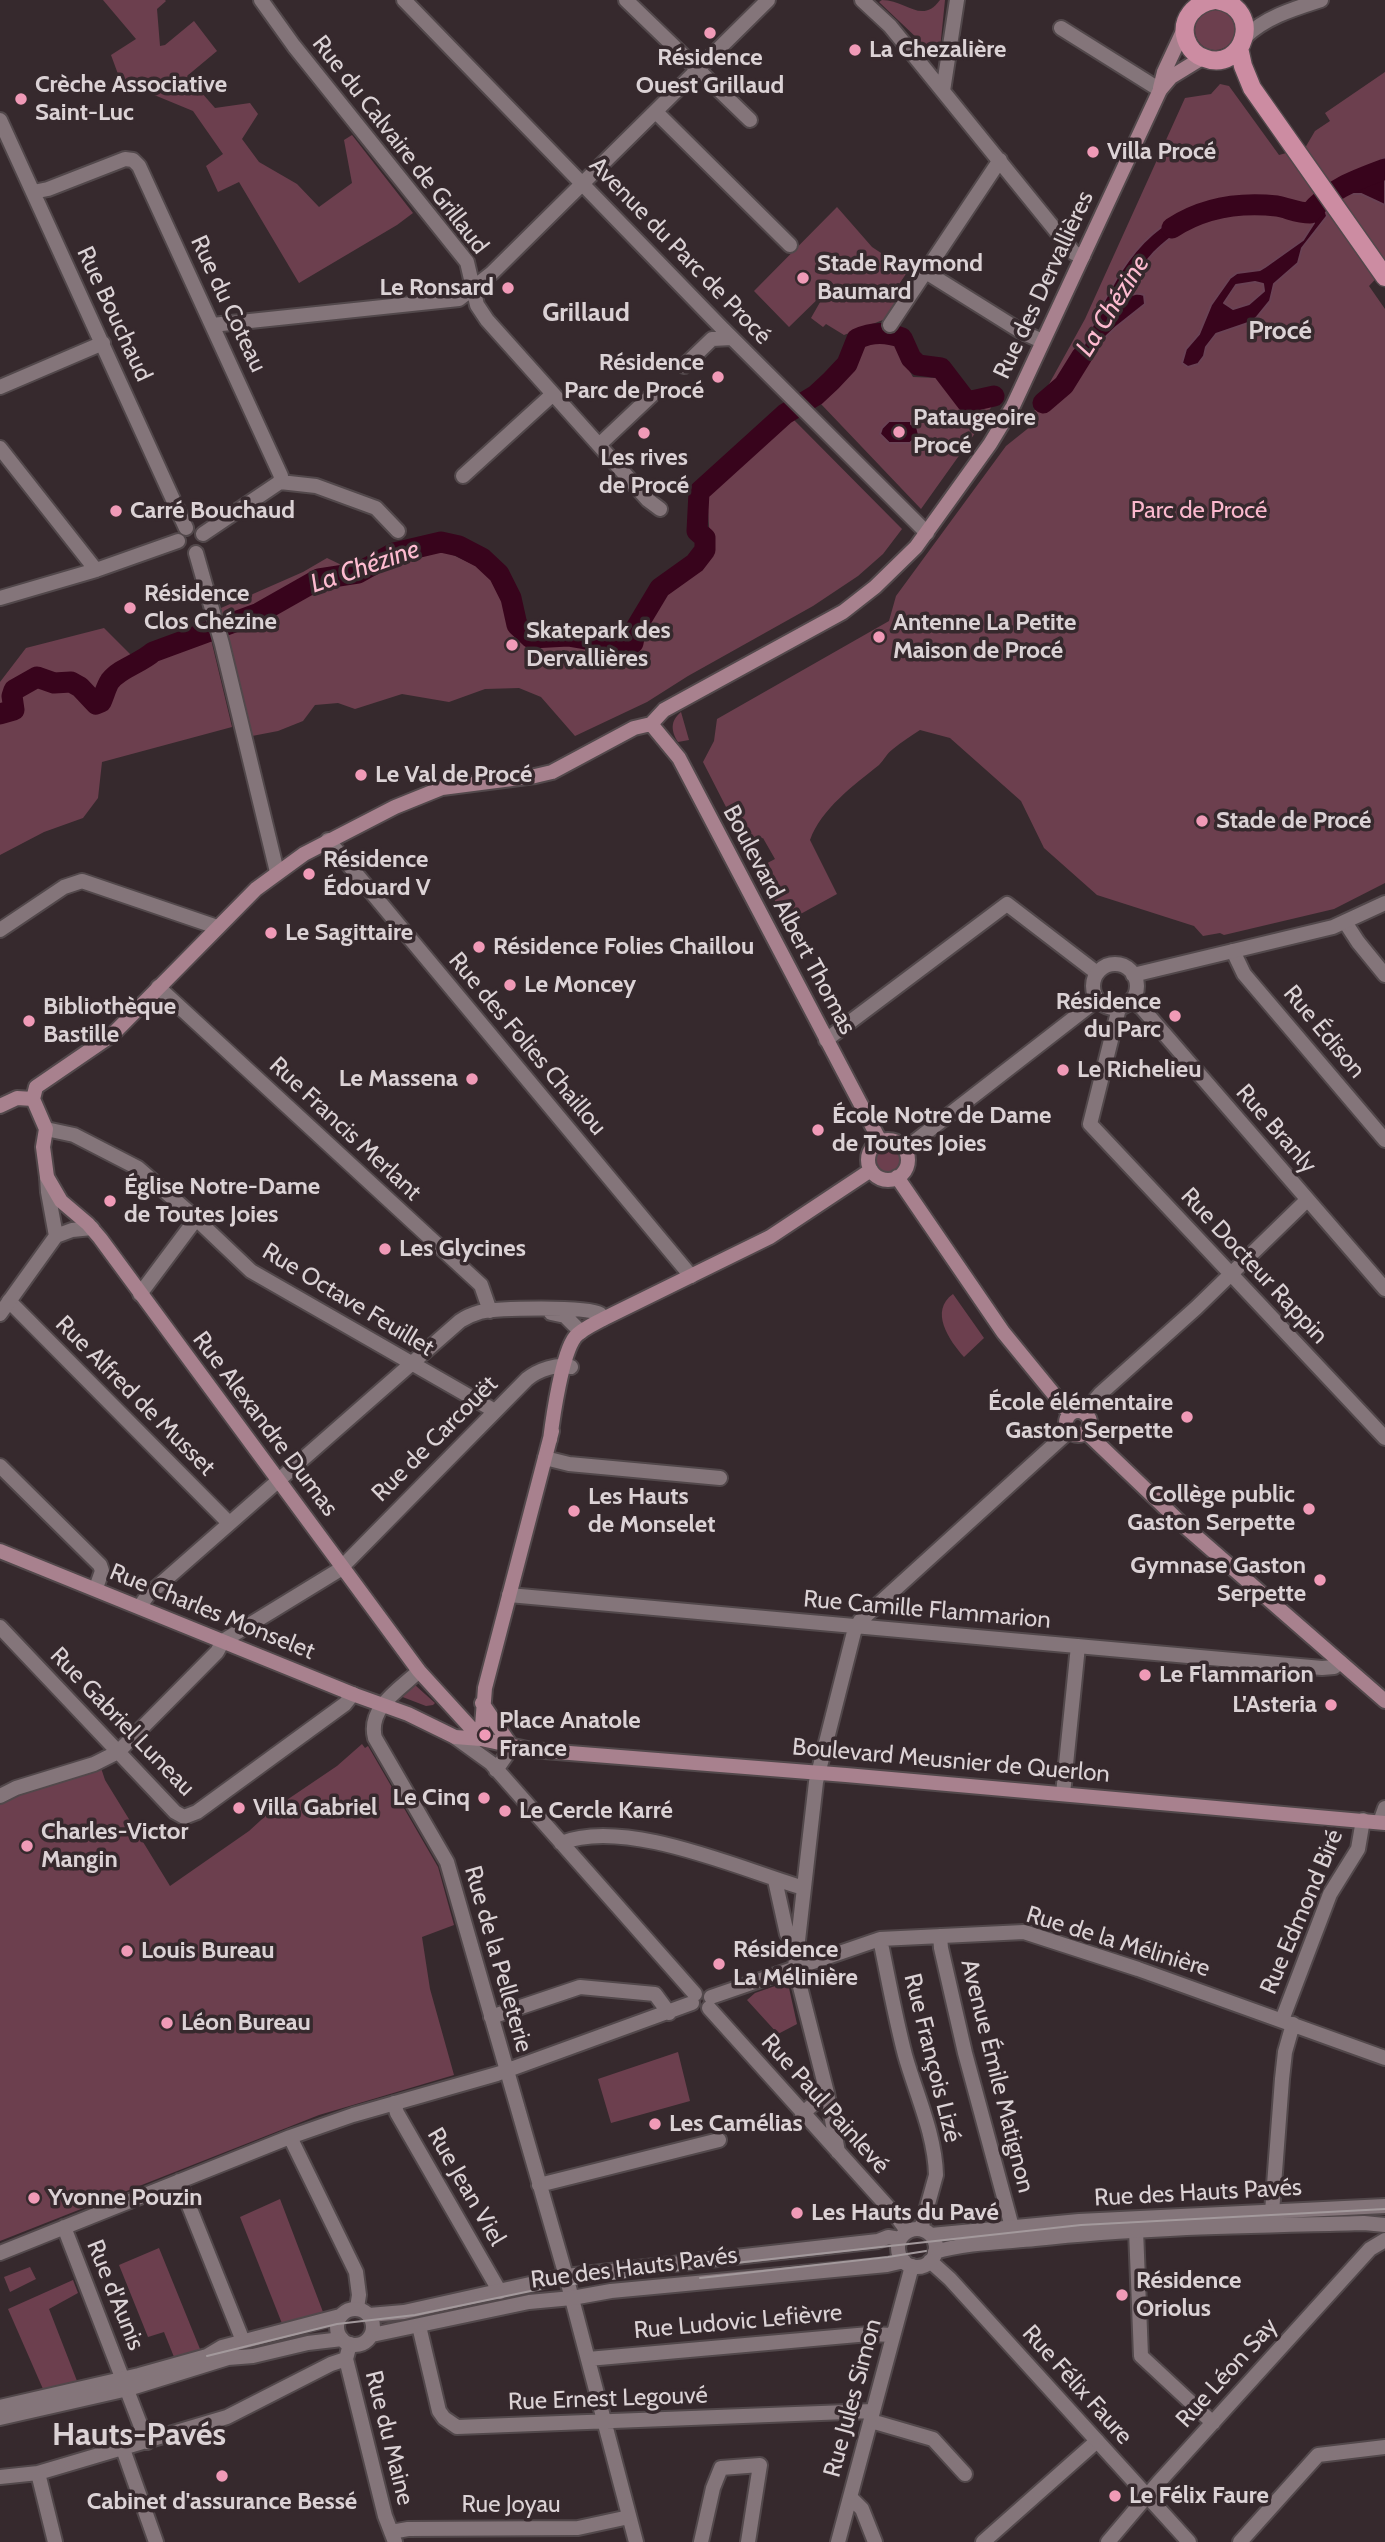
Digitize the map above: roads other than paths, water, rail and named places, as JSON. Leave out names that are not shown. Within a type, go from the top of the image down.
[{"type":"main road","points":[[1183,0],[1190,47],[1252,88],[1384,275]]},
{"type":"main road","points":[[1186,24],[1194,8],[1217,2],[1245,27],[1242,42],[1252,88]]},
{"type":"main road","name":"Rue des Dervallières","points":[[33,1099],[36,1087],[112,1035],[260,886],[328,840],[395,807],[442,788],[552,772],[634,727],[651,724],[664,710],[843,612],[904,561],[1004,421],[1160,90],[1164,72],[1186,24]]},
{"type":"main road","points":[[1209,59],[1229,57],[1242,42]]},
{"type":"main road","name":"Rue des Dervallières","points":[[1160,90],[1171,77],[1209,59]]},
{"type":"main road","name":"Boulevard Albert Thomas","points":[[651,724],[679,758],[880,1141]]},
{"type":"main road","points":[[0,1106],[18,1098],[33,1099]]},
{"type":"main road","name":"Rue Alexandre Dumas","points":[[33,1099],[46,1129],[43,1147],[47,1177],[61,1200],[92,1228],[419,1671],[462,1718]]},
{"type":"main road","points":[[894,1140],[905,1149],[907,1164],[897,1177],[884,1179],[871,1170],[869,1153],[880,1141],[894,1140]]},
{"type":"main road","points":[[481,1739],[482,1703],[576,1333],[770,1237],[871,1170]]},
{"type":"main road","points":[[897,1177],[1003,1332],[1077,1413],[1090,1422],[1086,1432],[1077,1436],[1069,1432],[1066,1420],[1077,1413]]},
{"type":"main road","points":[[1086,1432],[1172,1515],[1385,1701]]},
{"type":"main road","name":"Rue Charles Monselet","points":[[1,1555],[96,1588],[382,1706],[440,1720],[462,1718]]},
{"type":"main road","points":[[481,1739],[462,1718],[482,1703]]},
{"type":"main road","points":[[482,1703],[512,1747]]},
{"type":"main road","name":"Rue Charles Monselet","points":[[408,1714],[454,1737]]},
{"type":"main road","points":[[454,1737],[481,1739],[512,1747]]},
{"type":"main road","name":"Boulevard Meusnier de Querlon","points":[[512,1747],[1363,1821],[1383,1818]]},
{"type":"street","name":"Rue du Calvaire de Grillaud","points":[[261,0],[467,262],[477,305],[486,320],[648,500],[660,509]]},
{"type":"street","name":"Avenue du Parc de Procé","points":[[404,0],[732,338],[926,533]]},
{"type":"street","points":[[626,0],[750,120]]},
{"type":"street","points":[[212,325],[459,299],[492,273],[768,0]]},
{"type":"street","points":[[862,0],[890,26],[1074,253],[1083,256]]},
{"type":"street","points":[[943,91],[957,0]]},
{"type":"street","points":[[1242,42],[1259,25],[1283,12],[1321,0]]},
{"type":"street","points":[[1217,2],[1283,12]]},
{"type":"street","points":[[1061,27],[1160,90]]},
{"type":"street","points":[[656,112],[790,245]]},
{"type":"street","name":"Rue Bouchaud","points":[[0,120],[103,343],[182,535]]},
{"type":"street","name":"Rue du Coteau","points":[[33,192],[48,189],[125,159],[132,160],[139,166],[278,469],[280,482]]},
{"type":"street","points":[[890,325],[1000,160]]},
{"type":"street","points":[[926,272],[1022,332],[1042,341]]},
{"type":"street","points":[[684,366],[712,339],[732,338]]},
{"type":"street","points":[[0,387],[103,343]]},
{"type":"street","points":[[463,476],[553,394]]},
{"type":"street","points":[[599,444],[652,395]]},
{"type":"street","points":[[0,448],[96,570]]},
{"type":"street","points":[[203,534],[280,482],[316,486],[376,508],[398,531]]},
{"type":"street","points":[[0,598],[96,570],[195,528],[203,534],[204,545],[195,553]]},
{"type":"street","points":[[182,535],[183,551],[195,553]]},
{"type":"street","points":[[195,553],[222,644],[277,872]]},
{"type":"street","name":"Rue des Folies Chaillou","points":[[328,840],[691,1276]]},
{"type":"street","points":[[0,930],[64,887],[82,881],[217,927]]},
{"type":"street","points":[[1133,975],[1345,922],[1385,903]]},
{"type":"street","points":[[826,1040],[1004,904],[1018,911],[1097,973]]},
{"type":"street","points":[[1345,922],[1385,975]]},
{"type":"street","name":"Rue Édison","points":[[1233,951],[1244,974],[1385,1140]]},
{"type":"street","points":[[1115,965],[1126,968],[1133,975],[1137,986],[1125,1004],[1108,1007],[1097,1000],[1093,985],[1097,973],[1104,967],[1115,965]]},
{"type":"street","name":"Rue Francis Merlant","points":[[158,987],[481,1285],[491,1311]]},
{"type":"street","points":[[905,1149],[1097,1000]]},
{"type":"street","name":"Rue Docteur Rappin","points":[[1125,1004],[1090,1124],[1385,1438]]},
{"type":"street","name":"Rue Branly","points":[[1125,1004],[1142,1008],[1385,1289]]},
{"type":"street","name":"Rue Octave Feuillet","points":[[46,1129],[74,1135],[129,1163],[143,1172],[255,1274],[495,1411]]},
{"type":"street","name":"Rue Alexandre Dumas","points":[[47,1177],[56,1236]]},
{"type":"street","points":[[1077,1413],[1230,1275],[1307,1200]]},
{"type":"street","points":[[140,1294],[196,1219]]},
{"type":"street","points":[[0,1314],[56,1236],[72,1230],[92,1228]]},
{"type":"street","name":"Rue Alfred de Musset","points":[[9,1301],[229,1523]]},
{"type":"street","points":[[140,1606],[148,1595],[460,1321],[476,1313],[533,1310],[587,1309],[603,1318]]},
{"type":"street","points":[[533,1310],[562,1315],[572,1321],[576,1333]]},
{"type":"street","name":"Rue de Carcouët","points":[[118,1752],[217,1652],[223,1641],[341,1566],[527,1378],[567,1364]]},
{"type":"street","points":[[546,1370],[564,1381]]},
{"type":"street","points":[[838,2152],[827,2093],[795,1967],[818,1772],[857,1626],[1069,1432]]},
{"type":"street","points":[[545,1458],[569,1464],[720,1478]]},
{"type":"street","points":[[0,1466],[100,1565],[102,1571],[96,1588]]},
{"type":"street","name":"Rue Camille Flammarion","points":[[509,1595],[1322,1668],[1334,1667],[1340,1662]]},
{"type":"street","name":"Rue Gabriel Luneau","points":[[0,1627],[175,1812],[188,1816],[345,1704],[353,1694]]},
{"type":"street","points":[[1063,1794],[1077,1646]]},
{"type":"street","points":[[382,1706],[419,1671]]},
{"type":"street","name":"Rue de la Pelleterie","points":[[382,1706],[375,1714],[374,1738],[447,1863],[569,2288],[636,2542]]},
{"type":"street","points":[[454,1737],[493,1767],[561,1843],[693,1999],[697,2010],[710,2003]]},
{"type":"street","points":[[481,1739],[493,1767]]},
{"type":"street","points":[[493,1767],[512,1747]]},
{"type":"street","points":[[0,1796],[118,1752]]},
{"type":"street","name":"Rue Edmond Biré","points":[[1272,2212],[1288,2022],[1330,1894],[1358,1849],[1363,1821]]},
{"type":"street","points":[[561,1843],[577,1837],[641,1840],[683,1850],[804,1888]]},
{"type":"street","points":[[775,1880],[787,1934],[798,1940]]},
{"type":"street","name":"Rue de la Mélinière","points":[[710,2003],[795,1967],[880,1938],[1024,1932],[1385,2058]]},
{"type":"street","name":"Avenue Émile Matignon","points":[[940,1936],[939,1943],[965,2053],[1012,2227]]},
{"type":"street","name":"Rue François Lizé","points":[[880,1938],[905,2053],[936,2166],[936,2175],[915,2234]]},
{"type":"street","points":[[491,2017],[580,1987],[655,1994],[669,2013]]},
{"type":"street","points":[[0,2253],[290,2137],[506,2070],[669,2013],[693,1999]]},
{"type":"street","name":"Rue Paul Painlevé","points":[[710,2003],[802,2113],[915,2234]]},
{"type":"street","points":[[802,2113],[817,2101],[824,2089]]},
{"type":"street","name":"Rue Jean Viel","points":[[394,2103],[397,2113],[500,2292]]},
{"type":"street","points":[[0,2418],[228,2358],[253,2356],[309,2343],[363,2343],[372,2335],[374,2325],[363,2311],[356,2272],[290,2137]]},
{"type":"street","points":[[540,2185],[719,2140]]},
{"type":"street","points":[[179,2181],[243,2341]]},
{"type":"street","name":"Rue des Hauts Pavés","points":[[363,2311],[404,2312],[500,2292],[569,2288],[915,2234],[1079,2221],[1385,2206]]},
{"type":"street","name":"Rue des Hauts Pavés","points":[[932,2256],[1055,2236],[1136,2230],[1227,2225],[1380,2225]]},
{"type":"street","points":[[1380,2225],[1383,2241]]},
{"type":"street","name":"Rue d'Aunis","points":[[64,2227],[147,2442]]},
{"type":"street","points":[[1136,2230],[1142,2356],[1213,2423]]},
{"type":"street","points":[[915,2234],[935,2243],[932,2256],[920,2266],[908,2264],[898,2250],[915,2234]]},
{"type":"street","name":"Rue Léon Say","points":[[1108,2542],[1370,2249],[1383,2241]]},
{"type":"street","name":"Rue Félix Faure","points":[[932,2256],[1189,2542]]},
{"type":"street","name":"Rue des Hauts Pavés","points":[[372,2335],[528,2302],[569,2288],[611,2291],[908,2264]]},
{"type":"street","name":"Rue Jules Simon","points":[[838,2542],[893,2334],[908,2264]]},
{"type":"street","points":[[0,2407],[126,2384],[207,2356],[222,2347],[340,2316],[349,2309],[363,2311]]},
{"type":"street","points":[[340,2316],[337,2327],[346,2342]]},
{"type":"street","name":"Rue Ernest Legouvé","points":[[419,2326],[439,2411],[457,2427],[872,2416],[933,2439],[965,2474]]},
{"type":"street","name":"Rue Ludovic Lefièvre","points":[[588,2359],[893,2334]]},
{"type":"street","name":"Rue du Maine","points":[[346,2342],[346,2359],[393,2537]]},
{"type":"street","points":[[0,2477],[38,2473],[227,2417],[346,2359]]},
{"type":"street","points":[[983,2542],[1097,2441]]},
{"type":"street","points":[[1240,2542],[1318,2455],[1385,2447]]},
{"type":"street","points":[[123,2449],[156,2542]]},
{"type":"street","points":[[701,2542],[713,2488],[721,2468],[760,2465],[748,2542]]},
{"type":"street","points":[[38,2473],[55,2542]]},
{"type":"street","points":[[850,2497],[862,2509],[875,2542]]},
{"type":"street","name":"Rue Joyau","points":[[393,2537],[408,2529],[578,2528],[629,2517]]},
{"type":"water","points":[[1385,158],[1385,205],[1361,194],[1350,194],[1343,184],[1353,175]]},
{"type":"water","points":[[1319,200],[1327,216],[1302,248],[1298,263],[1274,284],[1270,301],[1257,317],[1251,322],[1216,334],[1198,364],[1188,367],[1182,363],[1186,349],[1199,334],[1211,305],[1230,278],[1237,273],[1260,270],[1303,240],[1314,223],[1310,213]],"holes":[[[1255,282],[1263,284],[1264,291],[1249,304],[1233,309],[1224,303],[1236,285]]]},
{"type":"water","points":[[1198,210],[1197,219],[1154,252],[1132,284],[1126,298],[1136,294],[1144,295],[1145,304],[1092,350],[1073,383],[1068,379],[1116,279],[1132,256],[1150,236],[1172,220]]},
{"type":"water","name":"Pataugeoire Procé","points":[[889,421],[911,421],[911,424],[917,427],[919,435],[910,443],[889,443],[880,434]]},
{"type":"waterway","name":"La Chézine","points":[[1172,228],[1197,215],[1236,206],[1277,206],[1310,213],[1334,192],[1385,169]]},
{"type":"waterway","name":"La Chézine","points":[[0,714],[14,710],[14,690],[37,677],[54,683],[71,682],[80,687],[96,704],[101,702],[114,676],[153,652],[259,613],[319,579],[358,573],[394,553],[441,542],[459,546],[482,558],[499,574],[511,598],[517,625],[531,638],[568,636],[627,646],[633,643],[636,628],[660,588],[695,563],[705,550],[705,538],[697,531],[699,492],[785,414],[816,395],[831,381],[847,364],[857,339],[879,334],[902,338],[911,358],[918,365],[941,368],[967,402],[994,396]]},
{"type":"waterway","name":"La Chézine","points":[[1043,403],[1064,385],[1082,356]]},
{"type":"tram line","points":[[207,2356],[337,2324],[415,2315],[550,2287],[726,2264],[1081,2225],[1385,2209]]},
{"type":"tram line","points":[[700,2278],[926,2251]]},
{"type":"place","name":"Résidence Ouest Grillaud","points":[[710,33]]},
{"type":"place","name":"La Chezalière","points":[[855,50]]},
{"type":"place","name":"Crèche Associative Saint-Luc","points":[[21,99]]},
{"type":"place","name":"Villa Procé","points":[[1093,152]]},
{"type":"place","name":"Stade Raymond Baumard","points":[[803,278]]},
{"type":"place","name":"Le Ronsard","points":[[508,288]]},
{"type":"place","name":"Résidence Parc de Procé","points":[[718,377]]},
{"type":"place","name":"Pataugeoire Procé","points":[[899,432]]},
{"type":"place","name":"Les rives de Procé","points":[[644,433]]},
{"type":"place","name":"Carré Bouchaud","points":[[116,511]]},
{"type":"place","name":"Résidence Clos Chézine","points":[[130,608]]},
{"type":"place","name":"Antenne La Petite Maison de Procé","points":[[879,637]]},
{"type":"place","name":"Skatepark des Dervallières","points":[[512,645]]},
{"type":"place","name":"Le Val de Procé","points":[[361,775]]},
{"type":"place","name":"Stade de Procé","points":[[1202,821]]},
{"type":"place","name":"Résidence Édouard V","points":[[309,874]]},
{"type":"place","name":"Le Sagittaire","points":[[271,933]]},
{"type":"place","name":"Résidence Folies Chaillou","points":[[479,947]]},
{"type":"place","name":"Le Moncey","points":[[510,985]]},
{"type":"place","name":"Résidence du Parc","points":[[1175,1016]]},
{"type":"place","name":"Bibliothèque Bastille","points":[[29,1021]]},
{"type":"place","name":"Le Richelieu","points":[[1063,1070]]},
{"type":"place","name":"Le Massena","points":[[472,1079]]},
{"type":"place","name":"École Notre de Dame de Toutes Joies","points":[[818,1130]]},
{"type":"place","name":"Église Notre-Dame de Toutes Joies","points":[[110,1201]]},
{"type":"place","name":"Les Glycines","points":[[385,1249]]},
{"type":"place","name":"École élémentaire Gaston Serpette","points":[[1187,1417]]},
{"type":"place","name":"Collège public Gaston Serpette","points":[[1309,1509]]},
{"type":"place","name":"Les Hauts de Monselet","points":[[574,1511]]},
{"type":"place","name":"Gymnase Gaston Serpette","points":[[1320,1580]]},
{"type":"place","name":"Le Flammarion","points":[[1145,1675]]},
{"type":"place","name":"L'Asteria","points":[[1331,1705]]},
{"type":"place","name":"Place Anatole France","points":[[485,1735]]},
{"type":"place","name":"Le Cinq","points":[[484,1798]]},
{"type":"place","name":"Villa Gabriel","points":[[239,1808]]},
{"type":"place","name":"Le Cercle Karré","points":[[505,1811]]},
{"type":"place","name":"Charles-Victor Mangin","points":[[27,1846]]},
{"type":"place","name":"Louis Bureau","points":[[127,1951]]},
{"type":"place","name":"Résidence La Mélinière","points":[[719,1964]]},
{"type":"place","name":"Léon Bureau","points":[[167,2023]]},
{"type":"place","name":"Les Camélias","points":[[655,2124]]},
{"type":"place","name":"Yvonne Pouzin","points":[[34,2198]]},
{"type":"place","name":"Les Hauts du Pavé","points":[[797,2213]]},
{"type":"place","name":"Résidence Oriolus","points":[[1122,2295]]},
{"type":"place","name":"Cabinet d'assurance Bessé","points":[[222,2476]]},
{"type":"place","name":"Le Félix Faure","points":[[1115,2496]]},
{"type":"district","name":"Grillaud","points":[[586,313]]},
{"type":"district","name":"Procé","points":[[1280,331]]},
{"type":"district","name":"Hauts-Pavés","points":[[139,2436]]},
{"type":"park label","name":"Parc de Procé","points":[[1199,511]]}]
